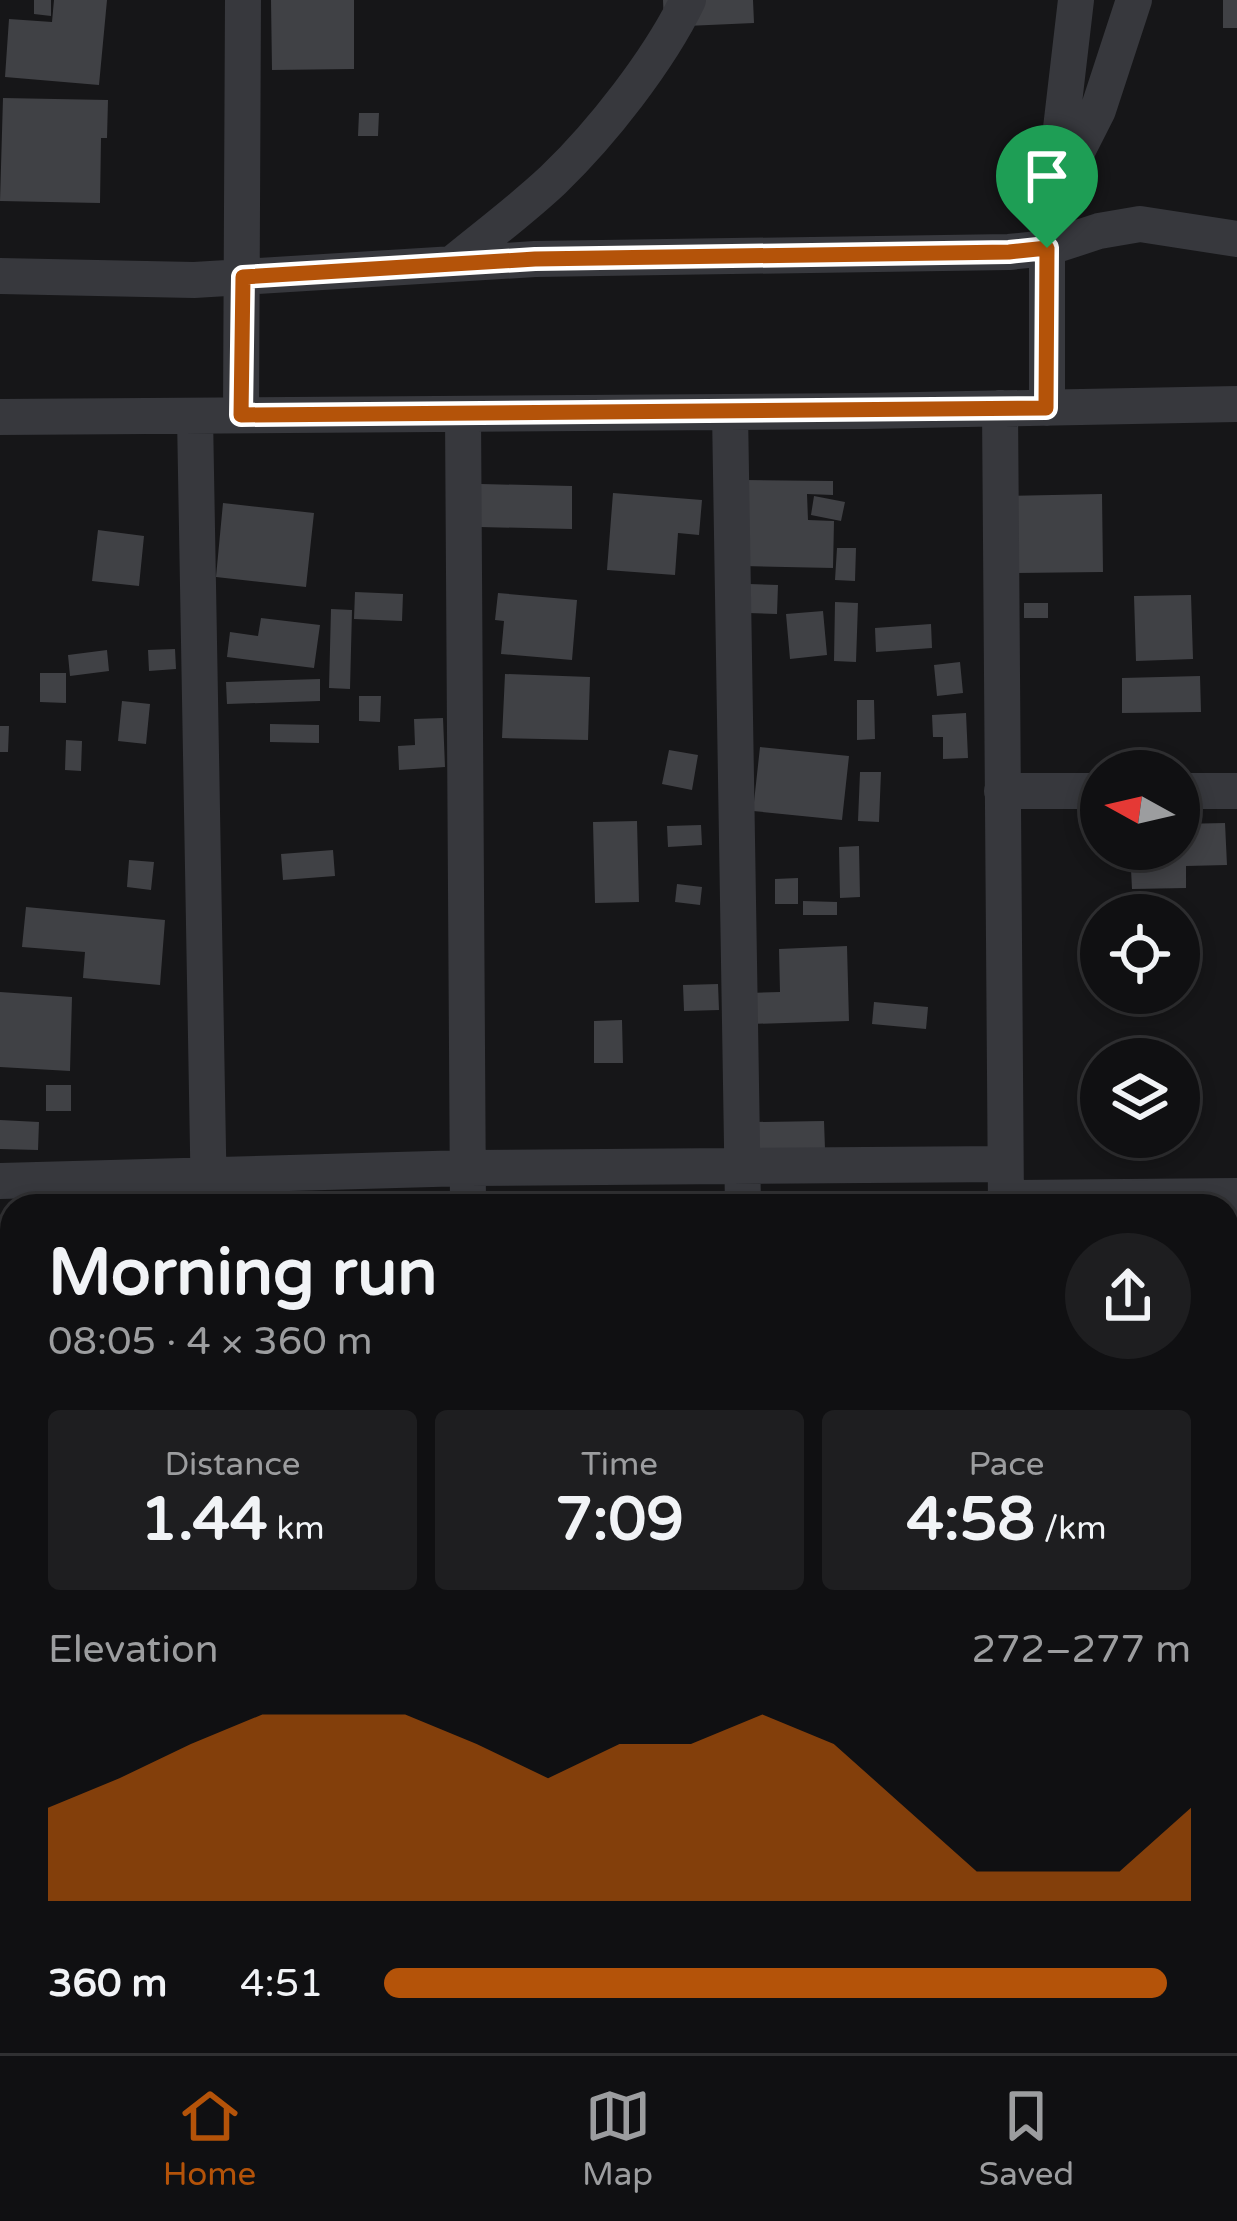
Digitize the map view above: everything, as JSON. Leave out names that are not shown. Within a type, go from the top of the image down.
[{"type":"street","points":[[241,415],[243,0]]},
{"type":"street","points":[[452,264],[555,178],[623,98],[688,0]]},
{"type":"street","points":[[1046,408],[1047,248],[1076,0]]},
{"type":"street","points":[[1051,202],[1098,110],[1134,0]]},
{"type":"street","points":[[0,276],[194,280],[535,259],[1009,252],[1047,248],[1140,224],[1237,238]]},
{"type":"street","points":[[0,417],[1237,404]]},
{"type":"street","points":[[1000,408],[1006,1189]]},
{"type":"street","points":[[730,412],[742,1194]]},
{"type":"street","points":[[463,414],[468,1194]]},
{"type":"street","points":[[195,416],[209,1192]]},
{"type":"street","points":[[1002,791],[1080,791]]},
{"type":"street","points":[[1200,791],[1237,791]]},
{"type":"street","points":[[0,1181],[209,1192],[468,1168],[742,1168],[1006,1189],[1171,1194]]},
{"type":"building","points":[[34,0],[51,0],[51,16],[34,14]]},
{"type":"building","points":[[54,0],[107,0],[99,85],[5,77],[9,19],[52,22]]},
{"type":"building","points":[[271,0],[354,0],[354,69],[272,70]]},
{"type":"building","points":[[663,0],[753,0],[754,23],[664,27]]},
{"type":"building","points":[[1223,0],[1237,0],[1237,28],[1223,28]]},
{"type":"building","points":[[3,98],[108,100],[107,138],[101,138],[100,203],[0,201]]},
{"type":"building","points":[[359,113],[379,113],[378,136],[358,136]]},
{"type":"building","points":[[745,480],[833,481],[833,495],[807,494],[808,520],[834,521],[833,568],[743,566]]},
{"type":"building","points":[[481,484],[572,486],[572,529],[480,527]]},
{"type":"building","points":[[613,493],[702,500],[699,535],[678,533],[675,575],[607,570]]},
{"type":"building","points":[[1102,494],[1103,572],[1011,573],[1010,496]]},
{"type":"building","points":[[814,496],[845,502],[841,521],[811,515]]},
{"type":"building","points":[[223,503],[314,513],[306,587],[216,577]]},
{"type":"building","points":[[98,530],[144,536],[139,586],[92,581]]},
{"type":"building","points":[[837,548],[856,548],[855,581],[835,580]]},
{"type":"building","points":[[749,584],[778,585],[777,614],[748,613]]},
{"type":"building","points":[[355,592],[403,594],[402,621],[354,619]]},
{"type":"building","points":[[498,593],[577,600],[572,660],[501,654],[504,621],[495,620]]},
{"type":"building","points":[[1191,595],[1193,659],[1136,661],[1134,596]]},
{"type":"building","points":[[835,602],[858,603],[856,662],[834,661]]},
{"type":"building","points":[[1024,603],[1048,603],[1048,618],[1024,618]]},
{"type":"building","points":[[331,609],[352,610],[350,689],[329,688]]},
{"type":"building","points":[[823,611],[827,655],[790,659],[786,614]]},
{"type":"building","points":[[261,618],[320,625],[314,668],[227,657],[230,632],[258,636]]},
{"type":"building","points":[[931,624],[932,648],[876,652],[875,628]]},
{"type":"building","points":[[175,649],[176,669],[149,671],[148,650]]},
{"type":"building","points":[[107,650],[109,671],[70,676],[68,655]]},
{"type":"building","points":[[960,662],[963,693],[937,696],[934,665]]},
{"type":"building","points":[[40,673],[66,673],[66,703],[40,702]]},
{"type":"building","points":[[505,674],[590,677],[588,740],[502,738]]},
{"type":"building","points":[[1200,676],[1201,712],[1122,713],[1122,678]]},
{"type":"building","points":[[320,679],[320,701],[227,704],[226,682]]},
{"type":"building","points":[[359,696],[381,696],[380,722],[359,721]]},
{"type":"building","points":[[857,700],[874,700],[875,739],[857,740]]},
{"type":"building","points":[[122,701],[150,704],[146,744],[118,741]]},
{"type":"building","points":[[966,713],[968,758],[943,759],[943,737],[933,737],[932,715]]},
{"type":"building","points":[[443,718],[445,767],[399,770],[398,746],[415,745],[414,719]]},
{"type":"building","points":[[270,724],[319,725],[319,743],[270,742]]},
{"type":"building","points":[[0,726],[9,726],[8,752],[0,752]]},
{"type":"building","points":[[66,740],[82,741],[81,771],[65,770]]},
{"type":"building","points":[[760,747],[849,756],[842,820],[753,811]]},
{"type":"building","points":[[669,750],[698,755],[692,790],[662,784]]},
{"type":"building","points":[[860,772],[881,772],[879,822],[858,821]]},
{"type":"building","points":[[637,821],[639,902],[595,903],[593,822]]},
{"type":"building","points":[[1225,823],[1227,865],[1200,866],[1200,824]]},
{"type":"building","points":[[701,825],[702,845],[668,847],[667,826]]},
{"type":"building","points":[[859,846],[860,897],[840,898],[839,847]]},
{"type":"building","points":[[333,850],[335,876],[283,880],[281,854]]},
{"type":"building","points":[[129,860],[154,862],[151,890],[127,887]]},
{"type":"building","points":[[1131,870],[1186,870],[1186,888],[1132,889]]},
{"type":"building","points":[[798,878],[798,904],[775,904],[775,879]]},
{"type":"building","points":[[677,884],[702,887],[700,905],[675,902]]},
{"type":"building","points":[[803,901],[837,902],[837,915],[803,915]]},
{"type":"building","points":[[26,907],[165,920],[160,985],[83,978],[85,952],[22,947]]},
{"type":"building","points":[[847,946],[849,1021],[750,1024],[749,993],[780,992],[779,949]]},
{"type":"building","points":[[718,984],[719,1010],[684,1011],[683,985]]},
{"type":"building","points":[[0,992],[72,997],[70,1071],[0,1067]]},
{"type":"building","points":[[874,1002],[928,1007],[926,1029],[872,1024]]},
{"type":"building","points":[[622,1020],[623,1063],[594,1063],[594,1021]]},
{"type":"building","points":[[46,1085],[71,1085],[71,1111],[46,1111]]},
{"type":"building","points":[[0,1120],[39,1122],[38,1150],[0,1149]]},
{"type":"building","points":[[824,1121],[825,1149],[756,1179],[755,1122]]},
{"type":"route","points":[[1047,248],[1046,408],[241,415],[243,277],[535,259],[1047,248]]}]
